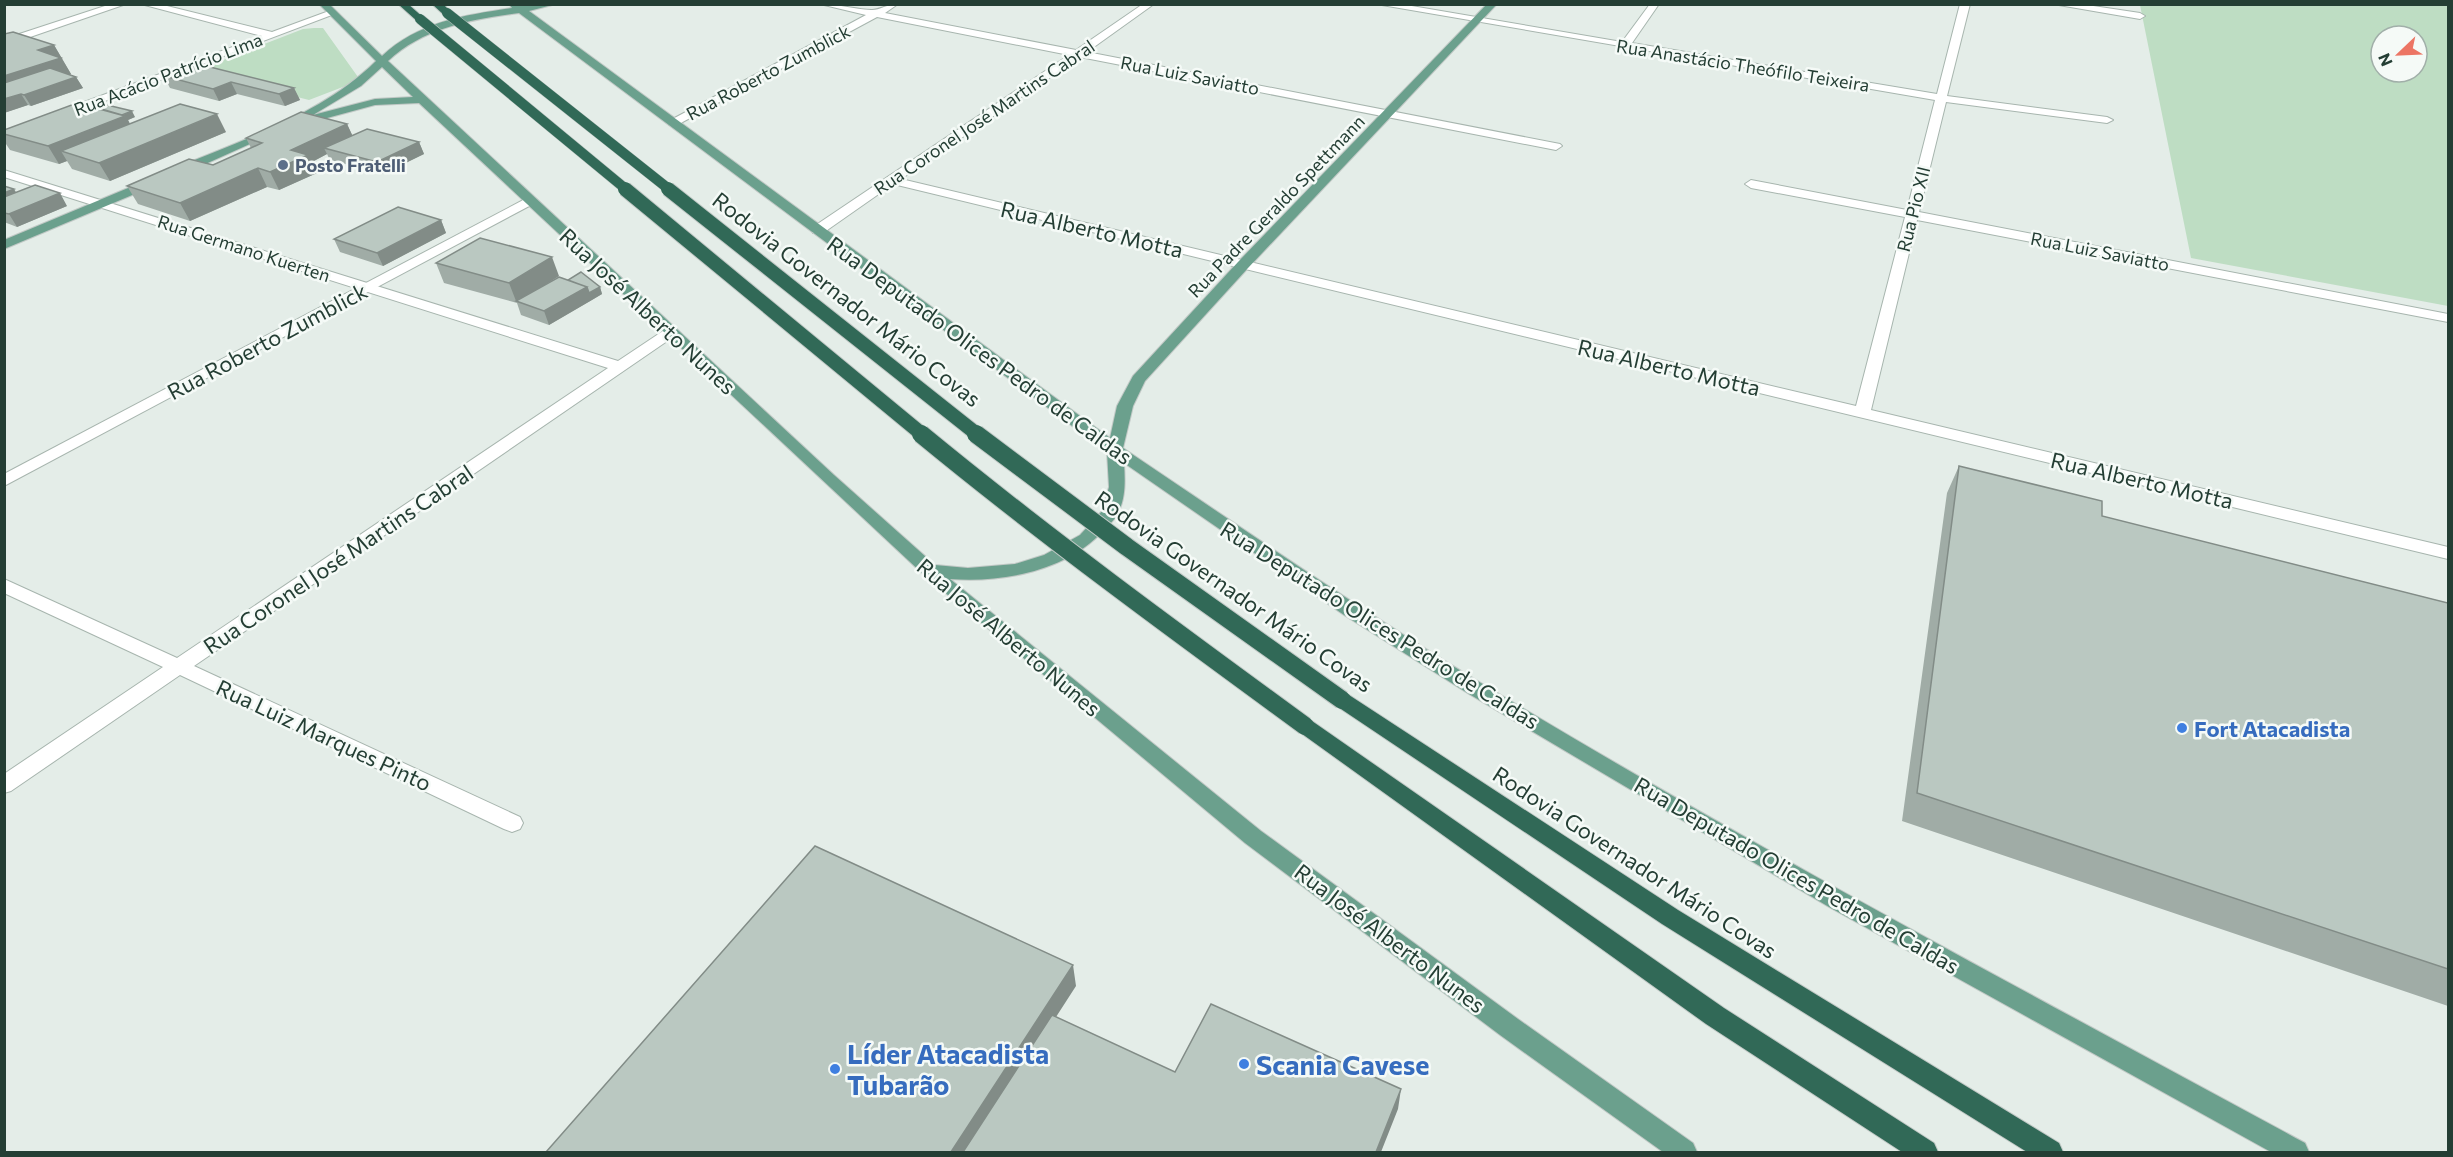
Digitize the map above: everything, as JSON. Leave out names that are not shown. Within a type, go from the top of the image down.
[{"type":"highway","points":[[402,4],[992,492],[1110,583],[1305,726],[1715,1016],[1925,1152]]},
{"type":"highway","name":"Rodovia Governador Mário Covas","points":[[441,9],[957,420],[1136,554],[1342,700],[1670,917],[2049,1152]]},
{"type":"main road","name":"Rua José Alberto Nunes","points":[[323,4],[529,201],[930,571],[1252,837],[1509,1027],[1684,1152]]},
{"type":"main road","points":[[4,245],[255,139],[362,82],[396,48],[421,32],[517,7],[552,4]]},
{"type":"main road","name":"Rua Padre Geraldo Spettmann","points":[[930,571],[968,574],[1016,570],[1050,559],[1086,539],[1110,513],[1117,487],[1115,450],[1125,406],[1138,379],[1243,265],[1493,4]]},
{"type":"main road","name":"Rua Deputado Olices Pedro de Caldas","points":[[517,7],[1115,450],[1351,611],[1476,689],[1837,900],[2296,1152]]},
{"type":"main road","points":[[255,139],[347,108],[375,102],[422,100]]},
{"type":"street","points":[[4,43],[122,4]]},
{"type":"street","points":[[145,4],[272,35]]},
{"type":"street","name":"Rua Luiz Saviatto","points":[[824,4],[1556,146]]},
{"type":"street","name":"Rua Roberto Zumblick","points":[[673,123],[894,4]]},
{"type":"street","name":"Rua Coronel José Martins Cabral","points":[[818,230],[1150,4]]},
{"type":"street","name":"Rua Anastácio Theófilo Teixeira","points":[[1380,4],[1941,98],[2107,120]]},
{"type":"street","points":[[1624,45],[1654,4]]},
{"type":"street","name":"Rua Pio XII","points":[[1862,413],[1965,4]]},
{"type":"street","points":[[2057,4],[2140,16]]},
{"type":"street","name":"Rua Acácio Patrício Lima","points":[[49,119],[332,13]]},
{"type":"street","name":"Rua Germano Kuerten","points":[[4,173],[620,367]]},
{"type":"street","name":"Rua Alberto Motta","points":[[890,180],[2448,553]]},
{"type":"street","name":"Rua Luiz Saviatto","points":[[1751,184],[2448,318]]},
{"type":"street","name":"Rua Roberto Zumblick","points":[[4,481],[529,201]]},
{"type":"street","name":"Rua Coronel José Martins Cabral","points":[[4,785],[670,332]]},
{"type":"street","name":"Rua Luiz Marques Pinto","points":[[4,585],[512,823]]},
{"type":"green space","points":[[2140,5],[2448,5],[2448,306],[2191,258]]},
{"type":"green space","points":[[323,28],[358,77],[348,85],[309,100],[195,71],[303,29]]},
{"type":"building","points":[[13,32],[54,45],[38,50],[61,58],[4,76],[4,34]]},
{"type":"building","points":[[198,64],[294,88],[279,94],[231,82],[213,89],[164,76]]},
{"type":"building","points":[[50,68],[76,77],[24,95],[4,99],[4,83]]},
{"type":"building","points":[[77,103],[125,116],[48,146],[4,134],[4,130]]},
{"type":"building","points":[[180,104],[217,114],[99,163],[61,151]]},
{"type":"building","points":[[107,105],[132,111],[122,115],[98,108]]},
{"type":"building","points":[[301,112],[347,124],[291,150],[308,155],[270,172],[258,168],[180,203],[127,186],[189,159],[213,165],[262,143],[246,138]]},
{"type":"building","points":[[367,129],[419,142],[377,162],[324,148]]},
{"type":"building","points":[[35,185],[60,193],[9,214],[4,213],[4,197]]},
{"type":"building","points":[[4,186],[14,189],[4,193]]},
{"type":"building","points":[[398,207],[441,220],[377,253],[334,239]]},
{"type":"building","points":[[480,238],[552,257],[509,283],[436,263]]},
{"type":"building","points":[[581,272],[600,287],[589,293],[587,287],[568,280]]},
{"type":"building","points":[[559,277],[587,287],[544,311],[516,301]]},
{"type":"building","name":"Fort Atacadista","points":[[1959,466],[2102,501],[2102,516],[2448,603],[2448,969],[1917,793]]},
{"type":"building","name":"Líder Atacadista Tubarão","points":[[815,846],[1073,965],[951,1152],[546,1152]]},
{"type":"building","name":"Scania Cavese","points":[[1211,1004],[1401,1089],[1376,1152],[963,1152],[1052,1015],[1175,1072]]},
{"type":"place","name":"Posto Fratelli","points":[[283,165]]},
{"type":"place","name":"Fort Atacadista","points":[[2182,728]]},
{"type":"place","name":"Scania Cavese","points":[[1244,1064]]},
{"type":"place","name":"Líder Atacadista Tubarão","points":[[835,1069]]}]
